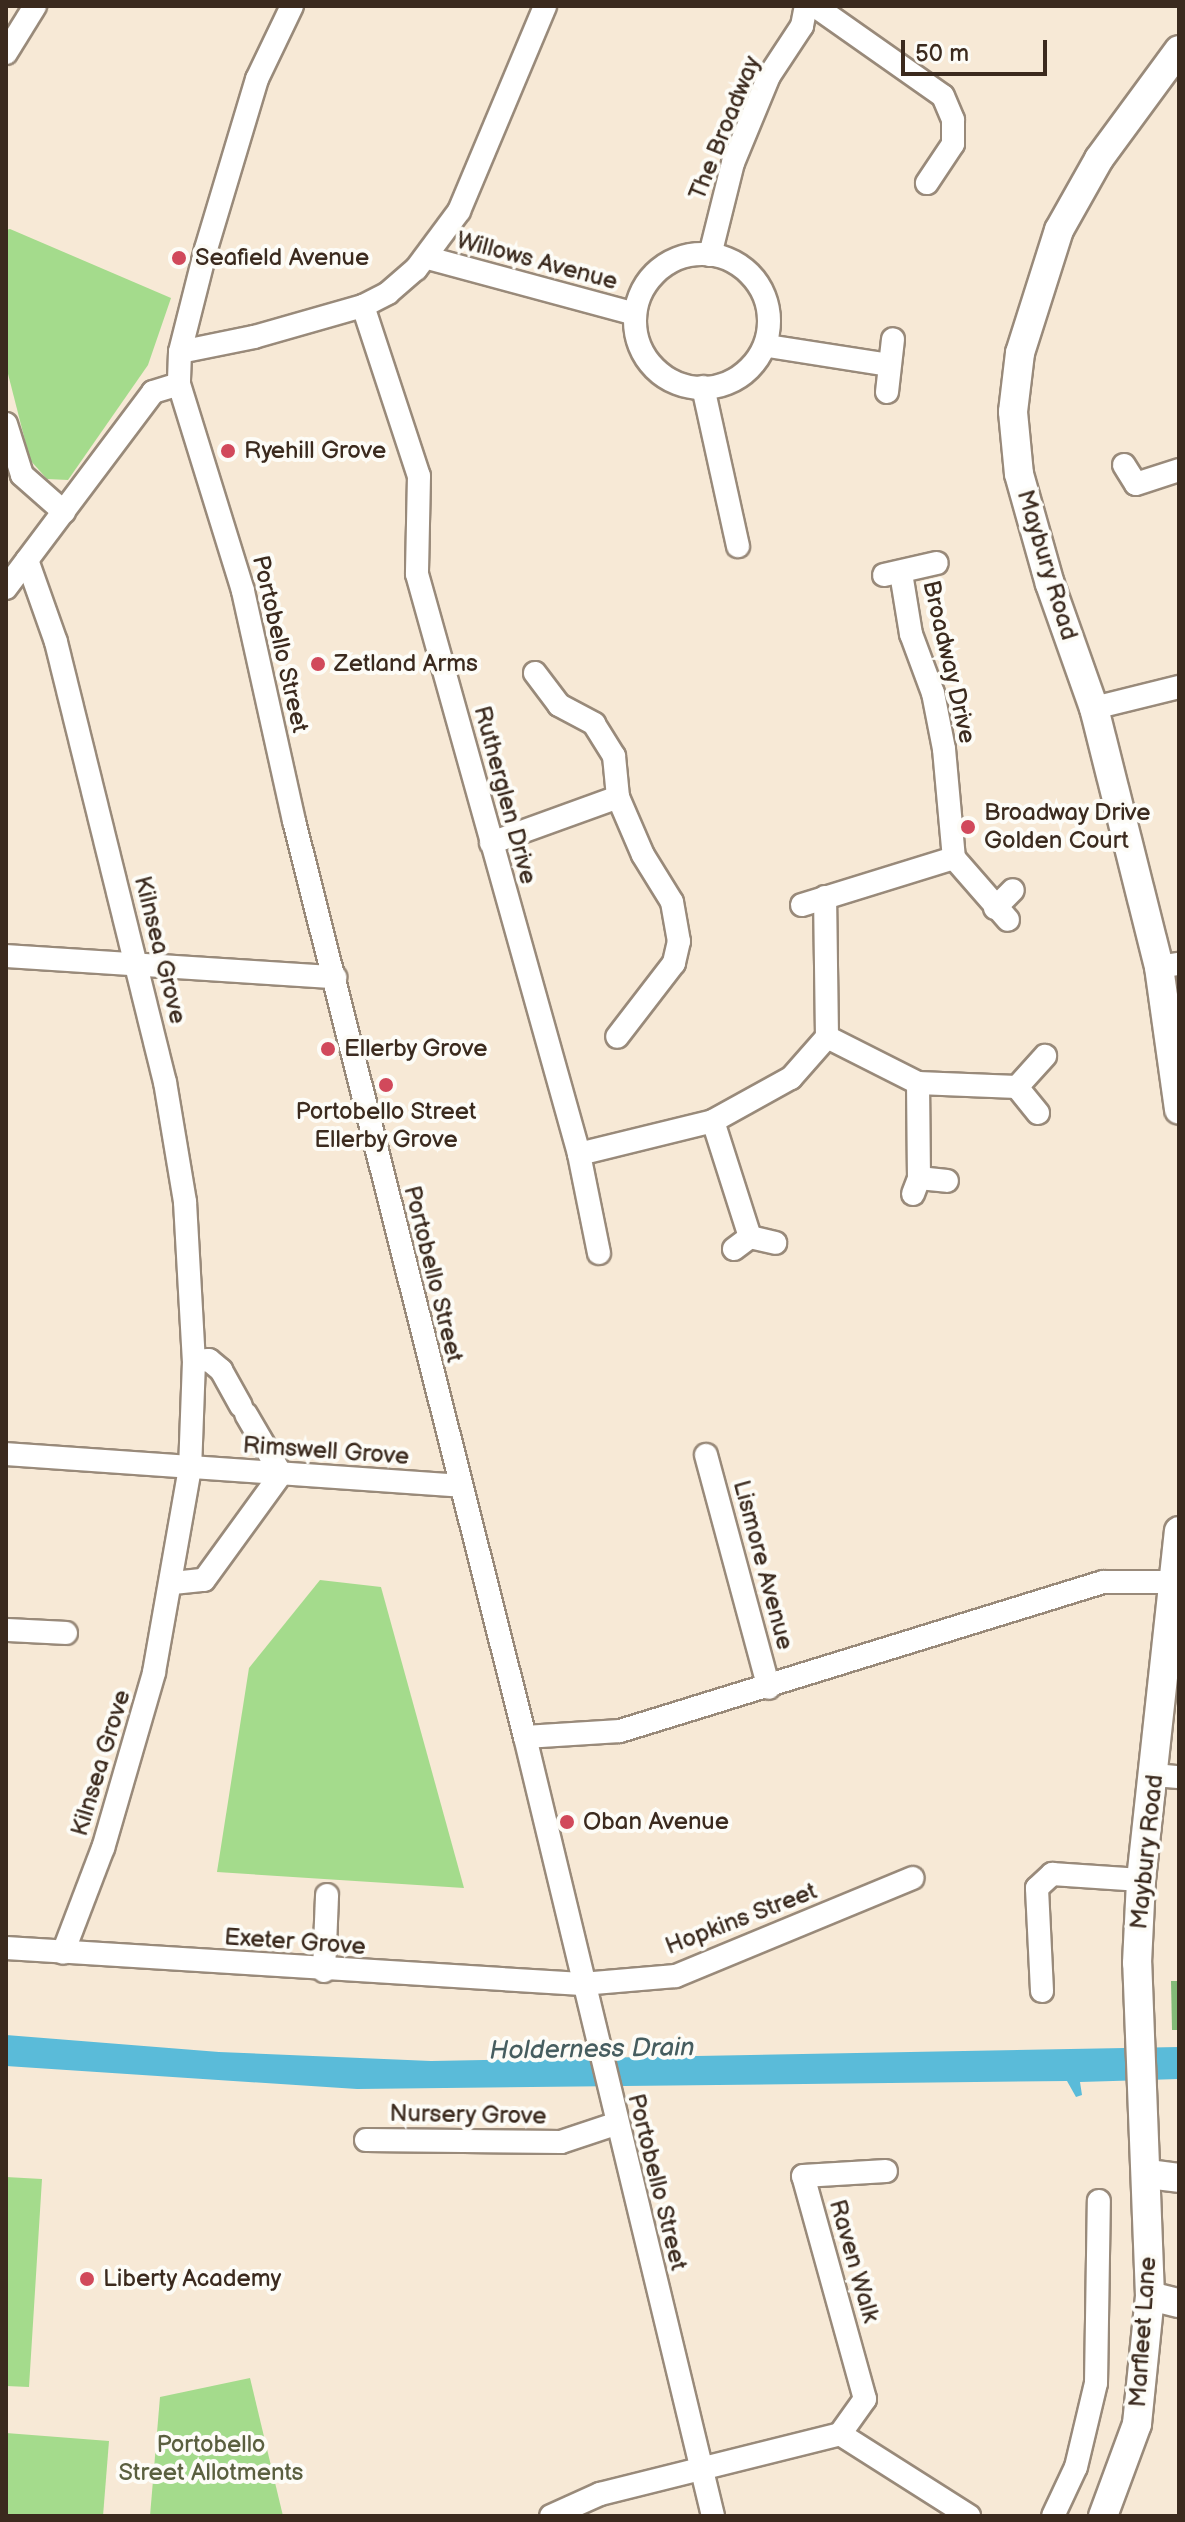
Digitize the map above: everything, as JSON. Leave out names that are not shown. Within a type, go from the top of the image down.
[{"type":"street","points":[[6,53],[35,6]]},
{"type":"street","name":"Portobello Street","points":[[292,6],[257,79],[180,352],[179,384],[243,591],[458,1486],[525,1737],[615,2124],[713,2516]]},
{"type":"street","points":[[180,352],[254,337],[363,306],[388,293],[428,258],[459,211],[545,6]]},
{"type":"street","points":[[827,9],[943,96],[953,120],[953,144],[946,166],[927,183]]},
{"type":"street","name":"The Broadway","points":[[710,255],[733,163],[769,76],[804,16],[827,9]]},
{"type":"street","name":"Maybury Road","points":[[1179,50],[1099,159],[1059,230],[1020,353],[1013,412],[1019,474],[1094,708],[1169,965],[1179,1110]]},
{"type":"street","points":[[710,255],[737,264],[758,283],[768,314],[768,346],[753,369],[737,379],[703,387],[670,378],[648,360],[632,313],[642,285],[660,268],[684,256],[710,255]]},
{"type":"street","name":"Willows Avenue","points":[[428,258],[632,313]]},
{"type":"street","name":"Rutherglen Drive","points":[[363,306],[419,476],[417,574],[579,1154],[599,1253]]},
{"type":"street","points":[[887,392],[893,339]]},
{"type":"street","points":[[768,346],[889,365]]},
{"type":"street","points":[[6,588],[153,392],[179,384]]},
{"type":"street","points":[[703,387],[738,546]]},
{"type":"street","points":[[6,424],[22,475],[64,512]]},
{"type":"street","points":[[1124,465],[1136,484],[1179,470]]},
{"type":"street","name":"Kilnsea Grove","points":[[27,560],[56,642],[137,961],[185,1202],[194,1361],[190,1468],[173,1583],[129,1769],[63,1953]]},
{"type":"street","name":"Broadway Drive","points":[[937,563],[893,574],[933,693],[944,749],[954,858]]},
{"type":"street","points":[[535,673],[559,705],[594,724],[614,756],[618,797],[643,855],[672,902],[679,941],[674,963],[617,1037]]},
{"type":"street","points":[[1094,708],[1179,687]]},
{"type":"street","points":[[491,843],[618,797]]},
{"type":"street","points":[[802,905],[954,858],[1002,914],[1013,890]]},
{"type":"street","points":[[579,1154],[713,1121],[791,1078],[827,1037],[825,897]]},
{"type":"street","points":[[6,956],[137,961],[335,977]]},
{"type":"street","points":[[827,1037],[918,1083],[1017,1087],[1038,1113]]},
{"type":"street","points":[[1017,1087],[1045,1056]]},
{"type":"street","points":[[918,1083],[916,1186],[947,1181]]},
{"type":"street","points":[[713,1121],[742,1243],[775,1243]]},
{"type":"street","points":[[173,1583],[204,1580],[281,1474],[221,1370],[209,1360],[194,1361]]},
{"type":"street","name":"Rimswell Grove","points":[[6,1454],[458,1486]]},
{"type":"street","name":"Lismore Avenue","points":[[706,1455],[769,1688]]},
{"type":"street","name":"Maybury Road","points":[[1148,2174],[1140,2023],[1141,1880],[1167,1776],[1179,1531]]},
{"type":"street","points":[[525,1737],[620,1731],[769,1688],[1103,1582],[1175,1582]]},
{"type":"street","points":[[6,1630],[66,1633]]},
{"type":"street","points":[[1042,1991],[1037,1888],[1052,1874],[1141,1880]]},
{"type":"street","name":"Hopkins Street","points":[[582,1984],[676,1976],[913,1878]]},
{"type":"street","points":[[324,1971],[327,1895]]},
{"type":"street","name":"Exeter Grove","points":[[6,1948],[324,1971],[582,1984]]},
{"type":"street","name":"Nursery Grove","points":[[366,2140],[561,2142],[615,2124]]},
{"type":"street","name":"Raven Walk","points":[[840,2434],[865,2399],[803,2176],[886,2171]]},
{"type":"street","points":[[1148,2174],[1179,2178]]},
{"type":"street","name":"Marfleet Lane","points":[[1103,2516],[1137,2424],[1150,2296],[1148,2174]]},
{"type":"street","points":[[1053,2516],[1076,2467],[1096,2383],[1099,2201]]},
{"type":"street","points":[[1150,2296],[1179,2303]]},
{"type":"street","points":[[551,2516],[600,2494],[840,2434],[969,2516]]},
{"type":"green space","points":[[10,229],[171,298],[148,365],[68,480],[47,479],[30,460],[6,366],[6,230]]},
{"type":"green space","points":[[320,1580],[381,1587],[464,1888],[217,1872],[249,1668]]},
{"type":"green space","points":[[1171,1981],[1179,1981],[1179,2030],[1172,2030]]},
{"type":"green space","points":[[6,2177],[42,2179],[29,2387],[6,2386]]},
{"type":"green space","name":"Portobello Street Allotments","points":[[250,2378],[283,2516],[150,2516],[160,2397]]},
{"type":"green space","points":[[6,2433],[109,2441],[103,2516],[6,2516]]},
{"type":"water","points":[[6,2035],[219,2052],[431,2061],[1179,2047],[1179,2079],[1080,2082],[1082,2095],[1076,2097],[1067,2081],[357,2089],[6,2066]]},
{"type":"place","name":"Seafield Avenue","points":[[179,258]]},
{"type":"place","name":"Ryehill Grove","points":[[228,451]]},
{"type":"place","name":"Zetland Arms","points":[[318,664]]},
{"type":"place","name":"Broadway Drive Golden Court","points":[[968,827]]},
{"type":"place","name":"Ellerby Grove","points":[[328,1049]]},
{"type":"place","name":"Portobello Street Ellerby Grove","points":[[386,1085]]},
{"type":"place","name":"Oban Avenue","points":[[567,1822]]},
{"type":"place","name":"Liberty Academy","points":[[87,2279]]},
{"type":"water label","name":"Holderness Drain","points":[[592,2050]]}]
